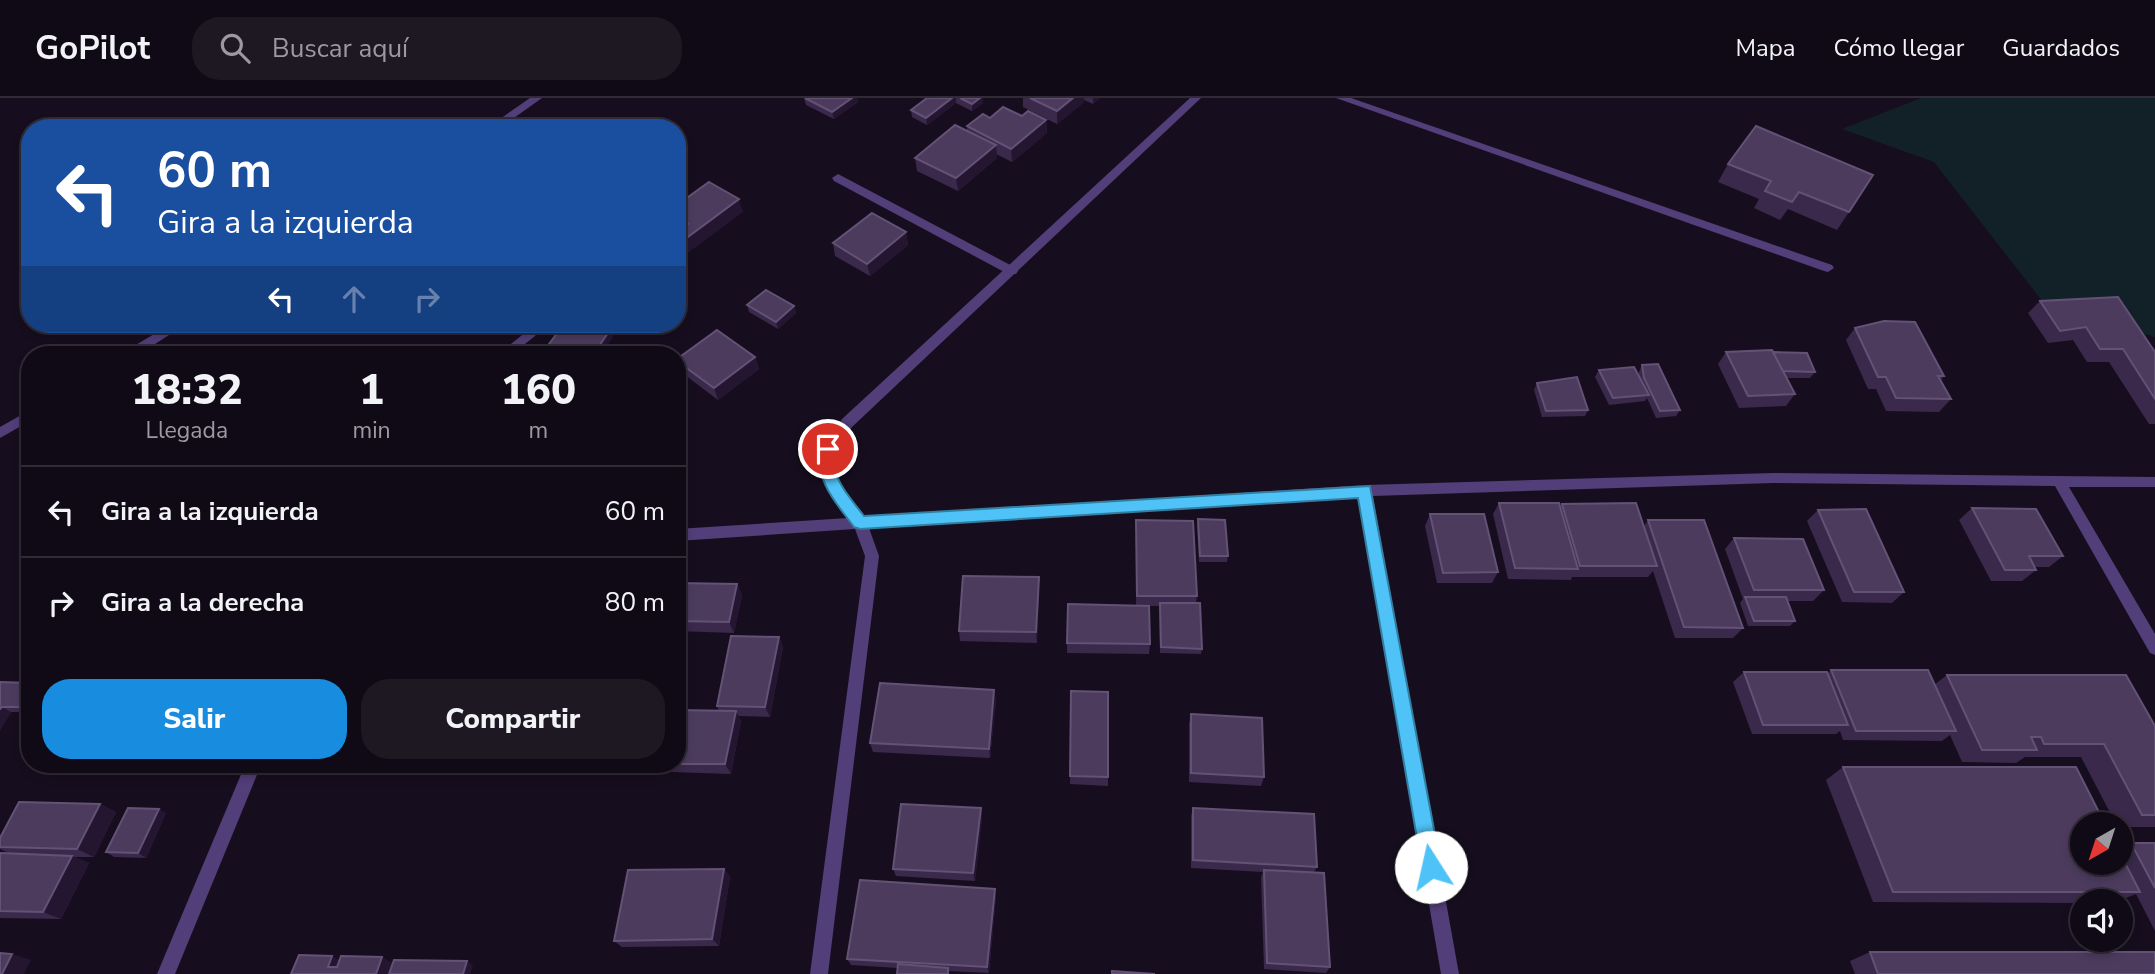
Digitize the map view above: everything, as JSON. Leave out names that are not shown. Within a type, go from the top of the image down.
[{"type":"street","points":[[506,119],[537,98]]},
{"type":"street","points":[[819,974],[872,556],[870,539],[833,486],[826,470],[828,449],[847,423],[1196,98]]},
{"type":"street","points":[[1341,98],[1828,268]]},
{"type":"street","points":[[838,178],[1012,271]]},
{"type":"street","points":[[143,346],[165,333]]},
{"type":"street","points":[[514,346],[531,333]]},
{"type":"street","points":[[0,433],[21,420]]},
{"type":"street","points":[[686,534],[1365,491],[1773,478],[2155,482]]},
{"type":"street","points":[[2059,481],[2155,648]]},
{"type":"street","points":[[1365,491],[1450,974]]},
{"type":"street","points":[[166,974],[250,773]]},
{"type":"shaded area","points":[[1921,98],[2155,98],[2155,337],[2046,306],[1934,162],[1842,129]]},
{"type":"building","points":[[805,98],[852,98],[832,112]]},
{"type":"building","points":[[927,98],[952,98],[926,118],[911,110]]},
{"type":"building","points":[[960,98],[980,98],[972,104]]},
{"type":"building","points":[[1030,98],[1073,98],[1057,111]]},
{"type":"building","points":[[1003,107],[1022,116],[1028,111],[1046,120],[1011,149],[967,126],[983,114],[990,118]]},
{"type":"building","points":[[955,125],[996,145],[956,178],[915,158]]},
{"type":"building","points":[[1756,126],[1873,175],[1849,212],[1799,192],[1792,202],[1765,191],[1771,181],[1728,164]]},
{"type":"building","points":[[709,182],[739,199],[686,238],[686,199]]},
{"type":"building","points":[[872,213],[906,232],[867,264],[833,243]]},
{"type":"building","points":[[766,290],[794,306],[776,322],[747,305]]},
{"type":"building","points":[[2118,297],[2155,352],[2155,399],[2123,349],[2100,349],[2086,327],[2060,331],[2040,301]]},
{"type":"building","points":[[1884,321],[1915,322],[1944,376],[1938,376],[1951,399],[1896,398],[1886,377],[1878,377],[1855,328]]},
{"type":"building","points":[[717,330],[755,357],[714,388],[686,368],[686,352]]},
{"type":"building","points":[[557,333],[608,333],[599,346],[548,346]]},
{"type":"building","points":[[1772,350],[1795,394],[1748,396],[1726,352]]},
{"type":"building","points":[[1773,352],[1807,353],[1815,372],[1783,371]]},
{"type":"building","points":[[1658,364],[1680,410],[1660,411],[1644,378],[1642,365]]},
{"type":"building","points":[[1634,367],[1649,395],[1613,398],[1599,370]]},
{"type":"building","points":[[1577,377],[1588,410],[1546,411],[1537,383]]},
{"type":"building","points":[[1499,503],[1559,503],[1578,569],[1515,568]]},
{"type":"building","points":[[1636,503],[1657,566],[1580,566],[1562,504]]},
{"type":"building","points":[[1972,508],[2036,509],[2063,556],[2029,556],[2036,570],[2005,570]]},
{"type":"building","points":[[1866,509],[1904,592],[1854,592],[1818,510]]},
{"type":"building","points":[[1430,514],[1484,514],[1498,572],[1443,573]]},
{"type":"building","points":[[1198,519],[1225,520],[1228,556],[1200,556]]},
{"type":"building","points":[[1136,520],[1193,521],[1197,596],[1137,596]]},
{"type":"building","points":[[1648,520],[1704,520],[1743,628],[1684,627]]},
{"type":"building","points":[[1734,538],[1803,539],[1824,590],[1754,590]]},
{"type":"building","points":[[963,576],[1039,577],[1036,632],[959,631]]},
{"type":"building","points":[[686,583],[737,584],[729,622],[686,621]]},
{"type":"building","points":[[1745,597],[1786,597],[1795,621],[1754,621]]},
{"type":"building","points":[[1160,603],[1200,603],[1202,649],[1161,647]]},
{"type":"building","points":[[1068,604],[1149,606],[1150,644],[1067,643]]},
{"type":"building","points":[[731,636],[779,637],[765,707],[717,706]]},
{"type":"building","points":[[1831,670],[1928,670],[1956,731],[1856,731]]},
{"type":"building","points":[[1744,672],[1827,672],[1848,725],[1763,725]]},
{"type":"building","points":[[1947,675],[2126,675],[2155,726],[2155,815],[2142,815],[2104,744],[2044,744],[2041,737],[2031,737],[2037,750],[1982,750]]},
{"type":"building","points":[[0,682],[21,683],[20,707],[0,709]]},
{"type":"building","points":[[880,683],[994,690],[989,749],[870,743]]},
{"type":"building","points":[[1071,691],[1108,692],[1108,777],[1070,776]]},
{"type":"building","points":[[686,710],[736,711],[725,764],[686,764]]},
{"type":"building","points":[[1191,714],[1262,718],[1264,777],[1191,773]]},
{"type":"building","points":[[1843,767],[2076,767],[2099,812],[2070,812],[2070,875],[2131,875],[2140,892],[2133,892],[2133,889],[2070,889],[2070,892],[1893,892]]},
{"type":"building","points":[[19,802],[100,804],[77,849],[0,847],[0,838]]},
{"type":"building","points":[[901,804],[981,808],[973,873],[893,869]]},
{"type":"building","points":[[128,808],[159,809],[138,853],[106,852]]},
{"type":"building","points":[[1193,808],[1314,814],[1317,867],[1193,860]]},
{"type":"building","points":[[2133,843],[2155,843],[2155,888],[2133,847]]},
{"type":"building","points":[[0,853],[72,856],[43,912],[0,911]]},
{"type":"building","points":[[724,869],[712,939],[614,941],[628,870]]},
{"type":"building","points":[[1264,870],[1324,873],[1330,967],[1267,963]]},
{"type":"building","points":[[860,880],[995,889],[987,967],[847,959]]},
{"type":"building","points":[[1870,952],[2155,952],[2155,974],[1878,974]]},
{"type":"building","points":[[0,953],[12,954],[2,974],[0,974]]},
{"type":"building","points":[[299,955],[332,956],[328,967],[337,967],[341,956],[382,957],[376,974],[291,974]]},
{"type":"building","points":[[394,960],[467,961],[463,974],[389,974]]},
{"type":"building","points":[[898,964],[948,968],[948,974],[897,974]]},
{"type":"building","points":[[1112,971],[1155,974],[1112,974]]},
{"type":"route","points":[[828,449],[826,470],[833,486],[860,522],[1365,491],[1431,867]]}]
